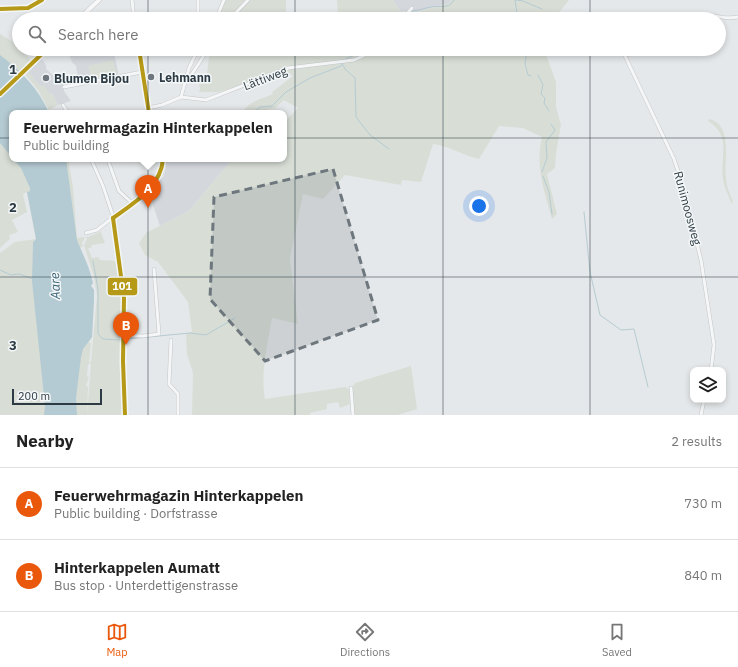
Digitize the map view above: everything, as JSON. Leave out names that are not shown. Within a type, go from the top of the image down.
[{"type":"main road","points":[[86,12],[99,0]]},
{"type":"main road","points":[[0,94],[40,56]]},
{"type":"street","points":[[0,9],[28,8],[42,0]]},
{"type":"street","points":[[132,0],[133,12]]},
{"type":"street","points":[[198,0],[198,12]]},
{"type":"street","points":[[219,12],[224,0]]},
{"type":"street","points":[[237,12],[248,0]]},
{"type":"street","points":[[408,12],[412,8]]},
{"type":"street","points":[[726,18],[738,17]]},
{"type":"street","points":[[140,56],[148,108],[162,105],[181,97],[188,77],[189,68],[195,56]]},
{"type":"street","points":[[188,77],[203,56]]},
{"type":"street","name":"Lättiweg","points":[[181,97],[206,100],[288,68],[345,61],[362,56]]},
{"type":"street","name":"Runimoosweg","points":[[625,56],[674,158],[682,183],[701,260],[714,345],[711,367]]},
{"type":"street","points":[[64,87],[142,72]]},
{"type":"street","points":[[63,105],[66,110]]},
{"type":"street","points":[[91,162],[103,186],[113,218],[124,298],[123,335],[125,415]]},
{"type":"street","points":[[86,233],[97,230],[132,203],[158,180],[163,170],[163,162]]},
{"type":"street","points":[[109,163],[119,191],[132,203]]},
{"type":"street","points":[[123,335],[143,336],[159,334],[154,269]]},
{"type":"street","points":[[171,340],[169,384],[178,394],[178,415]]},
{"type":"street","points":[[351,388],[354,415]]},
{"type":"street","points":[[701,415],[703,403]]},
{"type":"highlighted area","points":[[333,169],[378,320],[265,361],[210,299],[214,197]]},
{"type":"shaded area","points":[[226,0],[286,0],[286,12],[220,12]]},
{"type":"shaded area","points":[[337,0],[393,0],[400,11],[415,12],[338,12]]},
{"type":"shaded area","points":[[393,0],[451,0],[450,3],[415,12],[400,11]]},
{"type":"shaded area","points":[[451,0],[569,0],[560,12],[415,12],[450,3]]},
{"type":"shaded area","points":[[0,34],[12,41],[12,56],[27,56],[30,60],[20,71],[36,91],[47,110],[9,110],[9,162],[69,162],[73,187],[77,238],[85,237],[82,243],[83,246],[80,248],[89,269],[93,283],[91,286],[94,290],[92,337],[89,342],[91,344],[89,362],[91,362],[97,296],[94,277],[84,245],[87,239],[86,236],[88,237],[100,232],[100,230],[105,243],[92,245],[91,248],[88,248],[92,258],[98,257],[100,260],[118,261],[121,299],[124,415],[87,415],[0,415],[0,253],[15,242],[36,239],[27,192],[23,194],[27,212],[12,220],[18,232],[9,235],[10,239],[0,248]],"holes":[[[91,363],[87,415],[88,387],[86,385],[89,377],[87,376],[88,364]]]},
{"type":"shaded area","points":[[70,56],[115,56],[119,76],[79,84],[76,66],[72,62]]},
{"type":"shaded area","points":[[547,56],[556,82],[556,107],[561,125],[555,168],[547,174],[557,214],[552,219],[541,178],[539,158],[542,137],[523,128],[499,126],[479,159],[433,144],[421,182],[402,180],[401,185],[345,175],[323,199],[303,194],[290,259],[298,324],[272,318],[263,379],[265,399],[345,387],[349,389],[350,404],[340,408],[338,402],[327,404],[327,409],[310,413],[310,415],[192,415],[193,373],[187,354],[186,333],[192,332],[188,302],[158,262],[145,255],[139,243],[146,233],[189,211],[230,162],[287,162],[287,119],[298,108],[284,100],[275,108],[266,110],[244,110],[248,105],[273,94],[272,92],[293,76],[287,72],[219,92],[199,92],[199,83],[206,82],[209,57]]},
{"type":"shaded area","points":[[42,59],[46,65],[46,69],[63,84],[64,91],[71,101],[58,105],[52,93],[50,94],[36,82],[28,71]]},
{"type":"shaded area","points":[[113,60],[117,74],[92,80],[88,66]]},
{"type":"shaded area","points":[[28,71],[41,87],[44,85],[50,94],[52,93],[58,105],[49,110],[38,90],[25,74]]},
{"type":"shaded area","points":[[709,119],[717,122],[722,128],[724,135],[726,144],[726,181],[733,202],[731,203],[723,179],[723,140],[720,133],[708,121]]},
{"type":"shaded area","points":[[166,162],[230,162],[189,211],[160,226],[149,193],[164,176]]},
{"type":"shaded area","points":[[411,366],[417,409],[398,415],[354,415],[351,389],[355,383]]},
{"type":"water","points":[[0,55],[29,81],[35,88],[48,110],[9,110],[9,154],[0,143]]},
{"type":"water","name":"Aare","points":[[16,162],[66,162],[77,240],[90,271],[93,283],[91,286],[94,290],[92,337],[83,349],[81,357],[76,398],[77,415],[44,415],[45,406],[32,281],[33,242],[36,239],[27,192],[30,191],[30,188],[21,168]]},
{"type":"waterway","points":[[412,11],[417,11],[428,7],[447,6],[454,0]]},
{"type":"waterway","points":[[515,0],[517,12]]},
{"type":"waterway","points":[[516,0],[523,1],[542,9]]},
{"type":"waterway","points":[[256,110],[260,107],[272,106],[286,92],[310,78],[341,66],[345,59],[352,56]]},
{"type":"waterway","points":[[526,56],[525,64],[528,75],[531,76]]},
{"type":"waterway","points":[[343,65],[345,69],[355,78],[356,117],[370,135],[389,149]]},
{"type":"waterway","points":[[538,75],[543,85],[541,94],[545,98],[544,103],[549,111]]},
{"type":"waterway","points":[[542,172],[547,158],[546,142],[555,130],[551,124]]},
{"type":"waterway","points":[[543,176],[549,192],[552,214]]},
{"type":"waterway","points":[[584,212],[590,272],[600,315],[621,330],[634,329],[648,387]]},
{"type":"waterway","points":[[93,261],[98,289],[98,334],[103,339],[119,340]]},
{"type":"waterway","points":[[0,270],[11,275],[19,274],[33,279]]},
{"type":"waterway","points":[[127,339],[190,333],[206,335],[235,318]]},
{"type":"transit line","name":"101","points":[[0,9],[28,8],[42,0]]},
{"type":"transit line","name":"101","points":[[0,94],[40,56]]},
{"type":"transit line","name":"101","points":[[140,56],[149,110]]},
{"type":"transit line","name":"101","points":[[113,218],[138,200],[152,186],[161,169],[162,162]]},
{"type":"transit line","name":"101","points":[[113,218],[124,298],[123,361],[125,415]]},
{"type":"place","name":"Lehmann","points":[[151,77]]},
{"type":"place","name":"Blumen Bijou","points":[[46,78]]},
{"type":"place","name":"Feuerwehrmagazin Hinterkappelen","points":[[148,208]]},
{"type":"place","name":"Hinterkappelen Aumatt","points":[[126,345]]}]
